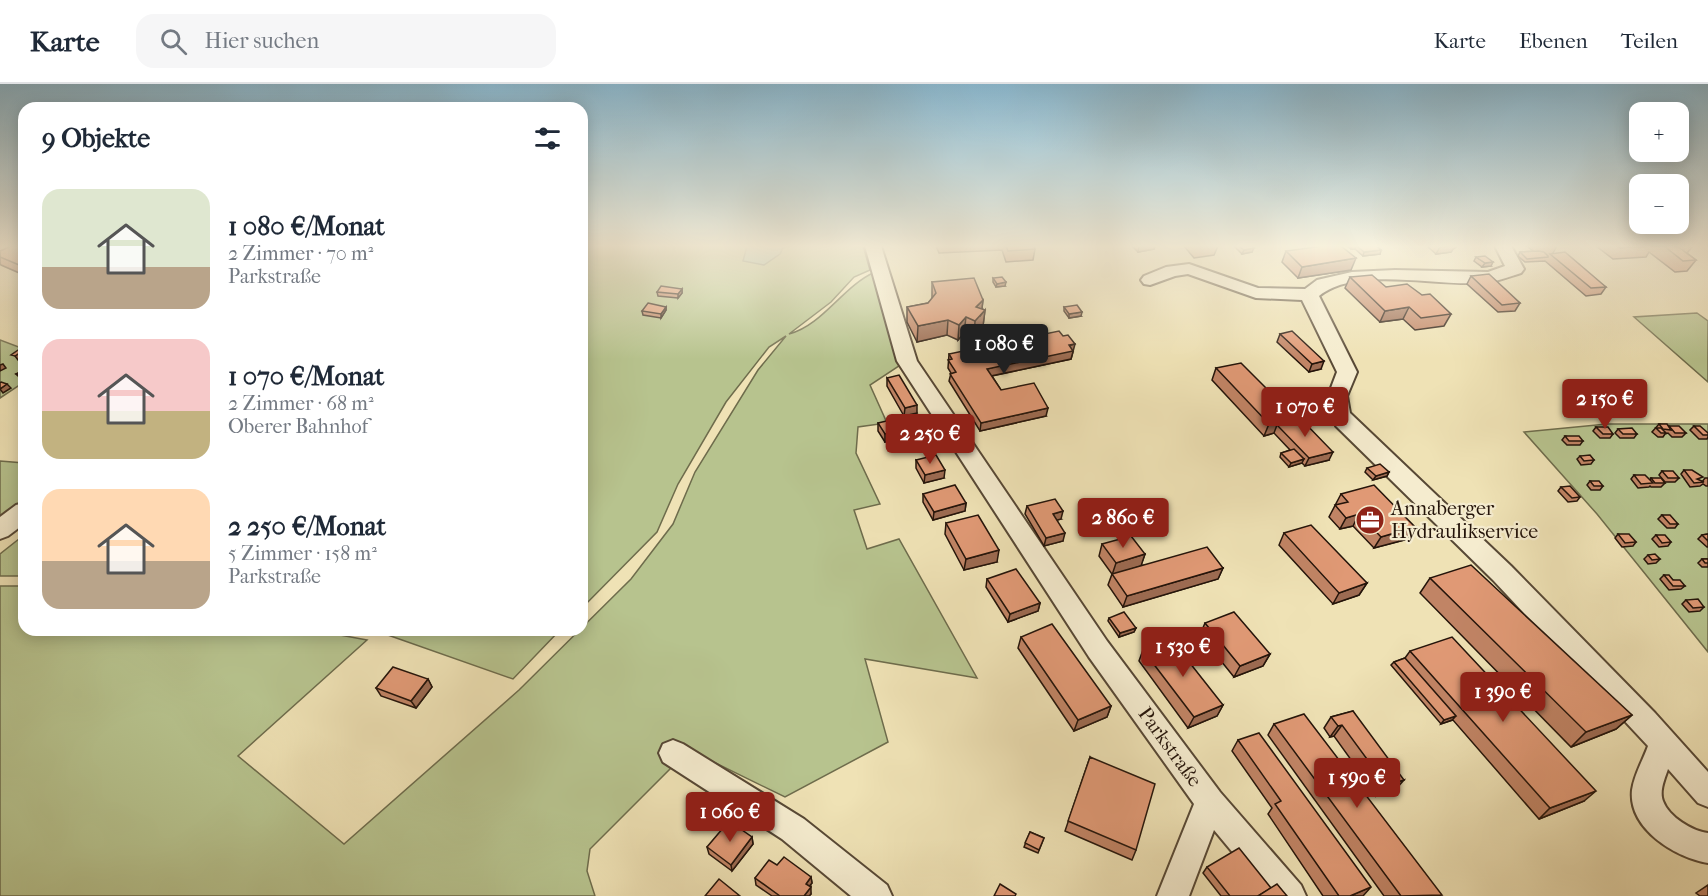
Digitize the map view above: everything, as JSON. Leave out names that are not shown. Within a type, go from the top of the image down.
[{"type":"street","name":"Parkstraße","points":[[884,284],[907,361],[1098,649],[1210,802],[1290,896]]},
{"type":"street","points":[[1232,284],[1256,293],[1309,295],[1323,284]]},
{"type":"street","points":[[1309,295],[1319,319],[1340,350],[1347,372],[1336,393],[1335,404],[1343,421],[1502,573],[1645,722],[1663,745],[1708,793]]},
{"type":"street","points":[[0,530],[18,516]]},
{"type":"street","points":[[0,546],[18,532]]},
{"type":"street","points":[[1663,745],[1647,791],[1649,803],[1662,824],[1676,836],[1701,848],[1708,848]]},
{"type":"street","points":[[673,753],[793,829],[876,896]]},
{"type":"street","points":[[1173,896],[1210,802]]},
{"type":"green space","points":[[588,284],[848,284],[831,302],[789,334],[823,314],[856,284],[878,284],[902,364],[870,385],[887,423],[858,427],[856,453],[880,504],[854,510],[867,549],[899,539],[977,678],[865,659],[888,742],[785,797],[689,750],[590,849],[587,871],[595,896],[0,896],[0,586],[18,586],[18,636],[345,636],[367,640],[238,756],[344,844],[519,690],[573,636],[588,636],[588,622],[631,579],[673,524],[695,472],[758,370],[786,336],[769,347],[726,402],[678,484],[657,532],[588,602]]},
{"type":"green space","points":[[1697,313],[1708,321],[1708,382],[1634,317]]},
{"type":"green space","points":[[0,340],[18,347],[18,386],[0,398]]},
{"type":"green space","points":[[1607,424],[1708,424],[1708,652],[1597,514],[1524,432]]},
{"type":"green space","points":[[0,461],[18,462],[18,511],[0,525]]},
{"type":"green space","points":[[18,540],[18,576],[0,576],[0,554]]},
{"type":"green space","points":[[391,636],[554,636],[513,679]]},
{"type":"building","points":[[933,284],[976,284],[983,300],[976,307],[985,310],[975,321],[966,317],[959,325],[948,320],[918,326],[907,307],[928,303],[936,293]]},
{"type":"building","points":[[1357,284],[1382,284],[1386,287],[1407,284],[1422,295],[1430,294],[1451,314],[1421,318],[1409,307],[1385,311]]},
{"type":"building","points":[[1479,284],[1500,284],[1520,303],[1502,305]]},
{"type":"building","points":[[1586,284],[1602,284],[1606,287],[1591,288]]},
{"type":"building","points":[[661,286],[682,289],[678,294],[657,292]]},
{"type":"building","points":[[648,303],[666,307],[661,314],[642,311]]},
{"type":"building","points":[[1077,305],[1082,312],[1069,314],[1064,307]]},
{"type":"building","points":[[1059,331],[1063,336],[1068,335],[1075,344],[1069,345],[1073,351],[987,369],[1001,390],[1034,383],[1048,408],[981,423],[950,374],[956,372],[948,360],[952,359],[949,354]]},
{"type":"building","points":[[1292,331],[1324,361],[1312,364],[1280,334]]},
{"type":"building","points":[[1241,363],[1295,417],[1269,424],[1216,368]]},
{"type":"building","points":[[899,375],[917,405],[905,408],[887,378]]},
{"type":"building","points":[[0,383],[7,384],[0,389]]},
{"type":"building","points":[[903,417],[910,427],[885,434],[878,423]]},
{"type":"building","points":[[1301,419],[1333,452],[1309,458],[1277,425]]},
{"type":"building","points":[[1659,424],[1667,424],[1671,430],[1663,429]]},
{"type":"building","points":[[1669,426],[1679,426],[1686,433],[1675,433]]},
{"type":"building","points":[[1694,426],[1700,426],[1708,435],[1703,435]]},
{"type":"building","points":[[1596,427],[1608,427],[1613,434],[1603,434]]},
{"type":"building","points":[[1632,428],[1637,434],[1623,434],[1618,429]]},
{"type":"building","points":[[1656,428],[1661,428],[1666,433],[1661,433]]},
{"type":"building","points":[[1565,436],[1579,436],[1583,441],[1569,441]]},
{"type":"building","points":[[1294,449],[1304,459],[1291,463],[1281,453]]},
{"type":"building","points":[[936,455],[945,470],[925,475],[916,460]]},
{"type":"building","points":[[1590,455],[1594,460],[1584,461],[1580,456]]},
{"type":"building","points":[[1380,464],[1389,472],[1376,476],[1367,468]]},
{"type":"building","points":[[1684,470],[1692,470],[1703,477],[1697,479],[1704,482],[1694,483]]},
{"type":"building","points":[[1662,471],[1673,471],[1679,478],[1668,478]]},
{"type":"building","points":[[1634,475],[1645,475],[1653,483],[1641,484]]},
{"type":"building","points":[[1651,478],[1661,478],[1665,483],[1655,483]]},
{"type":"building","points":[[1590,481],[1599,481],[1603,486],[1594,486]]},
{"type":"building","points":[[955,485],[966,503],[934,512],[923,494]]},
{"type":"building","points":[[1374,485],[1415,527],[1381,537],[1359,514],[1346,518],[1335,505],[1348,502],[1341,494]]},
{"type":"building","points":[[1570,486],[1580,497],[1572,498],[1561,487]]},
{"type":"building","points":[[1055,499],[1063,511],[1053,514],[1065,533],[1046,538],[1027,506]]},
{"type":"building","points":[[978,515],[999,550],[966,559],[946,523]]},
{"type":"building","points":[[1662,515],[1670,515],[1678,524],[1670,524]]},
{"type":"building","points":[[1311,525],[1367,583],[1339,593],[1284,533]]},
{"type":"building","points":[[1618,534],[1629,534],[1636,542],[1625,543]]},
{"type":"building","points":[[1656,535],[1665,535],[1671,542],[1662,543]]},
{"type":"building","points":[[1131,536],[1145,554],[1116,563],[1102,544]]},
{"type":"building","points":[[1207,547],[1223,568],[1127,596],[1112,574]]},
{"type":"building","points":[[1655,554],[1660,559],[1652,560],[1648,555]]},
{"type":"building","points":[[1471,565],[1632,715],[1586,732],[1430,578]]},
{"type":"building","points":[[1016,569],[1040,603],[1010,614],[987,579]]},
{"type":"building","points":[[1664,575],[1669,575],[1673,580],[1680,580],[1685,586],[1673,586]]},
{"type":"building","points":[[1698,599],[1704,607],[1693,608],[1686,600]]},
{"type":"building","points":[[1124,612],[1136,628],[1120,633],[1109,618]]},
{"type":"building","points":[[1234,612],[1270,654],[1240,666],[1205,623]]},
{"type":"building","points":[[1052,624],[1111,706],[1078,720],[1021,637]]},
{"type":"building","points":[[1452,637],[1596,791],[1550,808],[1410,651]]},
{"type":"building","points":[[1171,639],[1223,705],[1194,717],[1143,650]]},
{"type":"building","points":[[1405,658],[1456,716],[1444,720],[1394,662]]},
{"type":"building","points":[[393,667],[428,679],[411,701],[376,688]]},
{"type":"building","points":[[1353,711],[1404,780],[1386,785],[1342,725],[1338,726],[1331,717]]},
{"type":"building","points":[[1304,714],[1442,895],[1401,896],[1274,724]]},
{"type":"building","points":[[1259,733],[1371,887],[1350,896],[1339,896],[1275,804],[1281,801],[1238,740]]},
{"type":"building","points":[[1090,757],[1155,784],[1136,850],[1068,821]]},
{"type":"building","points":[[729,821],[752,837],[731,865],[707,847]]},
{"type":"building","points":[[1030,832],[1044,838],[1039,850],[1025,843]]},
{"type":"building","points":[[1239,848],[1271,888],[1258,896],[1230,896],[1207,867]]},
{"type":"building","points":[[784,857],[811,877],[806,884],[811,887],[804,896],[780,896],[755,878],[769,860],[777,865]]},
{"type":"building","points":[[719,879],[740,896],[705,896]]},
{"type":"building","points":[[1000,884],[1016,894],[1015,896],[994,896]]},
{"type":"building","points":[[1277,884],[1287,896],[1258,896]]},
{"type":"place","name":"Annaberger Hydraulikservice","points":[[1370,520]]}]
